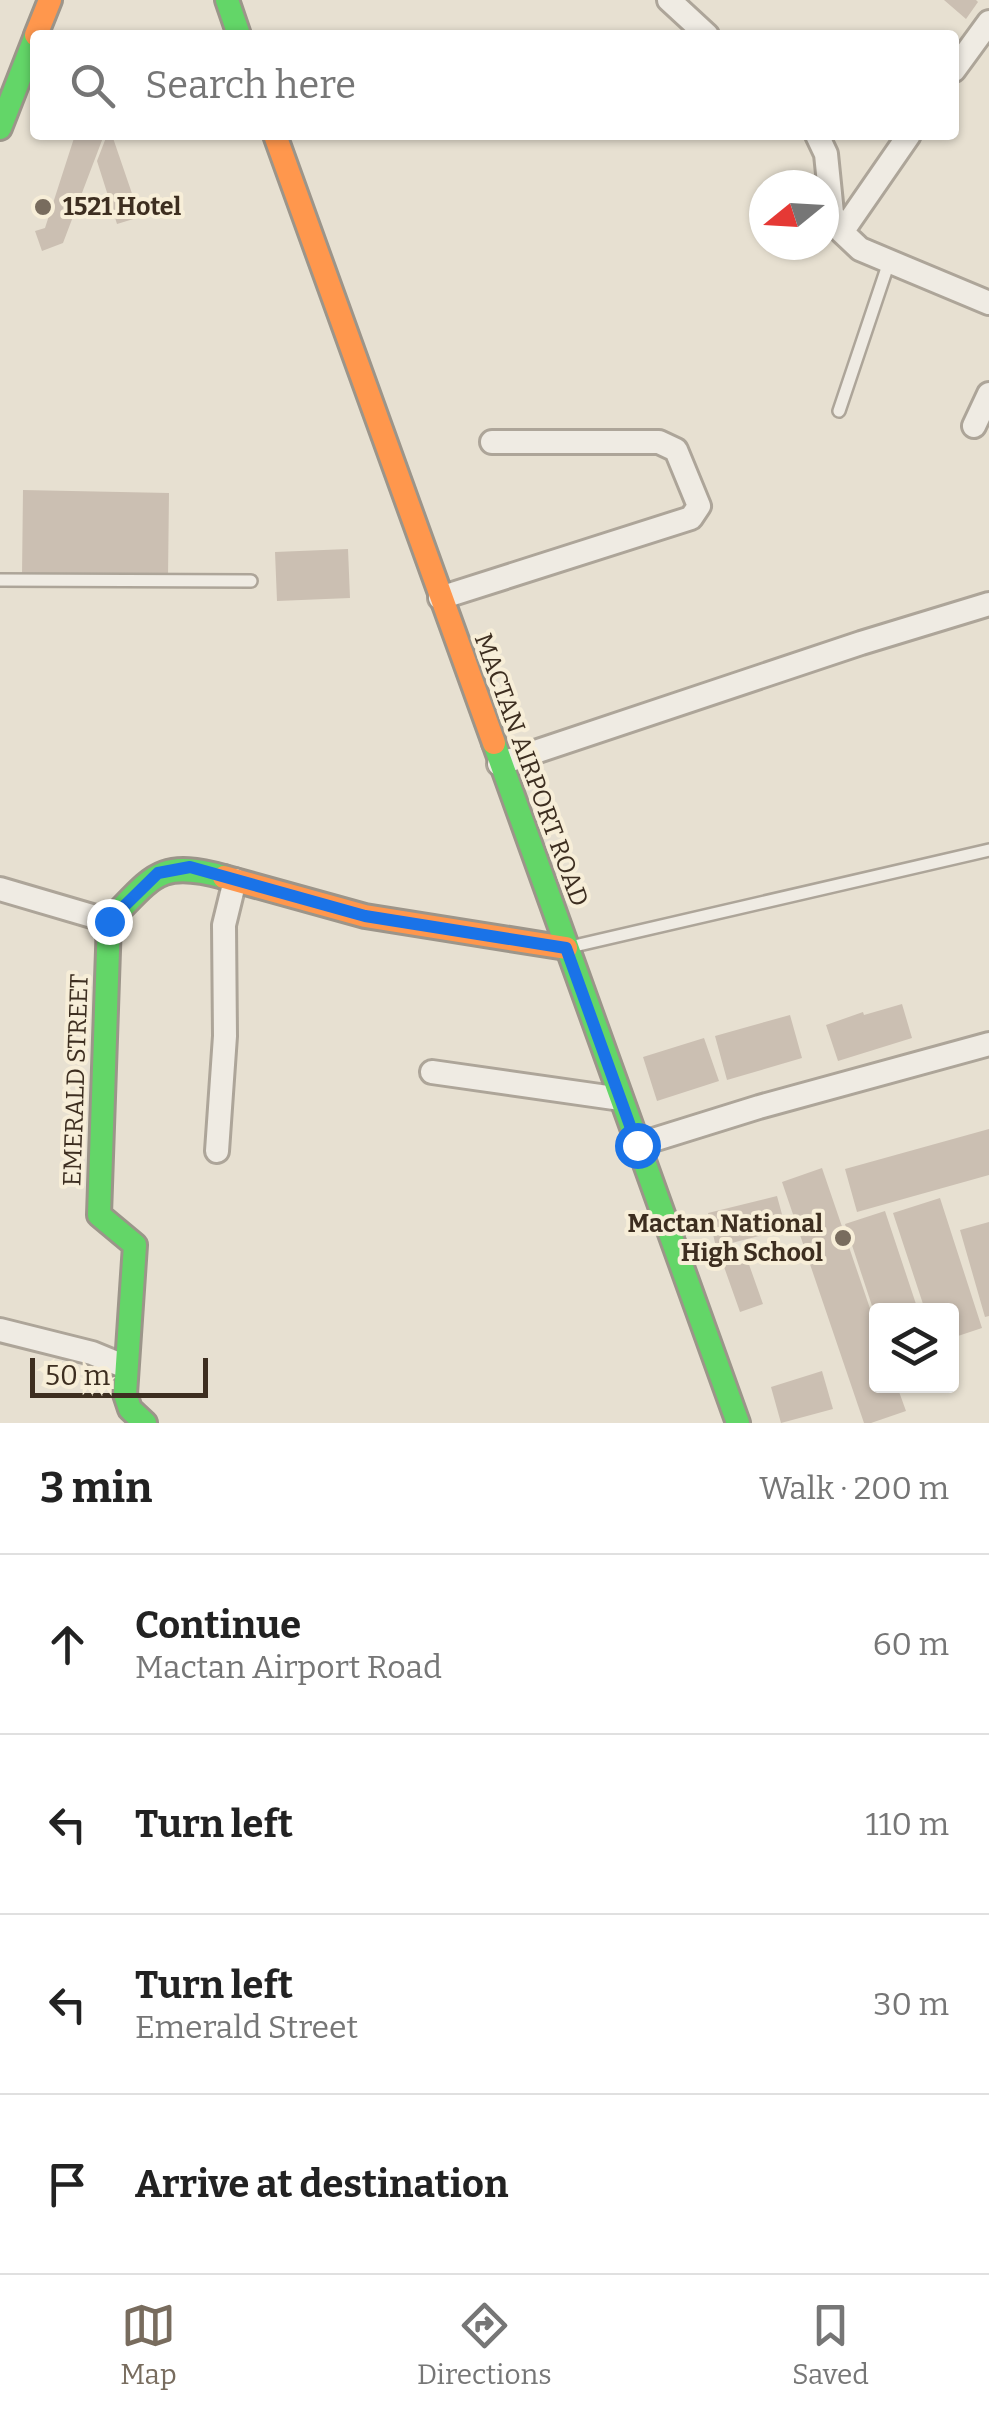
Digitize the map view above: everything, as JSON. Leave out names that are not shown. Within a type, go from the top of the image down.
[{"type":"main road","points":[[38,30],[50,0]]},
{"type":"main road","points":[[227,0],[237,30]]},
{"type":"main road","points":[[0,128],[30,51]]},
{"type":"main road","name":"MACTAN AIRPORT ROAD","points":[[277,140],[738,1423]]},
{"type":"main road","points":[[109,921],[158,873],[190,867],[365,916],[566,948]]},
{"type":"main road","name":"EMERALD STREET","points":[[109,921],[100,1215],[135,1246],[125,1394],[138,1416]]},
{"type":"street","points":[[669,0],[702,30]]},
{"type":"street","points":[[959,63],[989,22]]},
{"type":"street","points":[[819,140],[826,154],[832,213],[842,232],[860,249],[989,303]]},
{"type":"street","points":[[842,232],[906,140]]},
{"type":"street","points":[[974,426],[989,394]]},
{"type":"street","points":[[440,598],[691,518],[699,506],[676,450],[658,442],[492,442]]},
{"type":"street","points":[[499,764],[989,604]]},
{"type":"street","points":[[217,1152],[225,1036],[224,925],[235,880]]},
{"type":"street","points":[[0,889],[109,921]]},
{"type":"street","points":[[637,1145],[758,1107],[989,1044]]},
{"type":"street","points":[[432,1072],[621,1099]]},
{"type":"street","points":[[0,1330],[92,1353],[126,1366]]},
{"type":"lane","points":[[838,412],[889,262]]},
{"type":"lane","points":[[0,580],[251,581]]},
{"type":"lane","points":[[566,948],[989,850]]},
{"type":"building","points":[[944,0],[976,0],[978,2],[966,19]]},
{"type":"building","points":[[73,140],[102,140],[63,243],[42,251],[35,231],[45,228]]},
{"type":"building","points":[[105,140],[114,140],[140,217],[117,224],[97,161]]},
{"type":"building","points":[[23,490],[169,493],[168,578],[22,576]]},
{"type":"building","points":[[348,549],[350,598],[277,601],[275,552]]},
{"type":"building","points":[[902,1004],[912,1038],[838,1061],[826,1025]]},
{"type":"building","points":[[790,1015],[802,1058],[727,1080],[715,1036]]},
{"type":"building","points":[[704,1038],[719,1081],[657,1101],[643,1057]]},
{"type":"building","points":[[989,1129],[989,1175],[857,1212],[845,1169]]},
{"type":"building","points":[[822,1168],[869,1306],[869,1393],[900,1393],[906,1411],[864,1423],[782,1182]]},
{"type":"building","points":[[777,1196],[786,1229],[716,1247],[708,1213]]},
{"type":"building","points":[[940,1198],[982,1328],[959,1336],[959,1303],[923,1303],[893,1213]]},
{"type":"building","points":[[885,1211],[916,1303],[871,1303],[845,1224]]},
{"type":"building","points":[[989,1222],[989,1316],[985,1317],[960,1230]]},
{"type":"building","points":[[746,1256],[763,1304],[740,1312],[723,1264]]},
{"type":"building","points":[[822,1371],[833,1409],[781,1423],[771,1387]]},
{"type":"traffic: fast","points":[[227,0],[237,30]]},
{"type":"traffic: fast","points":[[0,128],[30,51]]},
{"type":"traffic: fast","points":[[494,743],[738,1423]]},
{"type":"traffic: fast","points":[[145,1423],[130,1409],[125,1394],[135,1245],[99,1215],[109,921],[147,883],[170,871],[224,877]]},
{"type":"traffic: slow","points":[[38,30],[50,0]]},
{"type":"traffic: slow","points":[[277,140],[494,743]]},
{"type":"traffic: slow","points":[[224,877],[365,916],[566,948]]},
{"type":"place","name":"1521 Hotel","points":[[43,207]]},
{"type":"place","name":"Mactan National High School","points":[[843,1238]]},
{"type":"route","points":[[109,921],[158,873],[190,867],[365,916],[566,948],[637,1145]]}]
